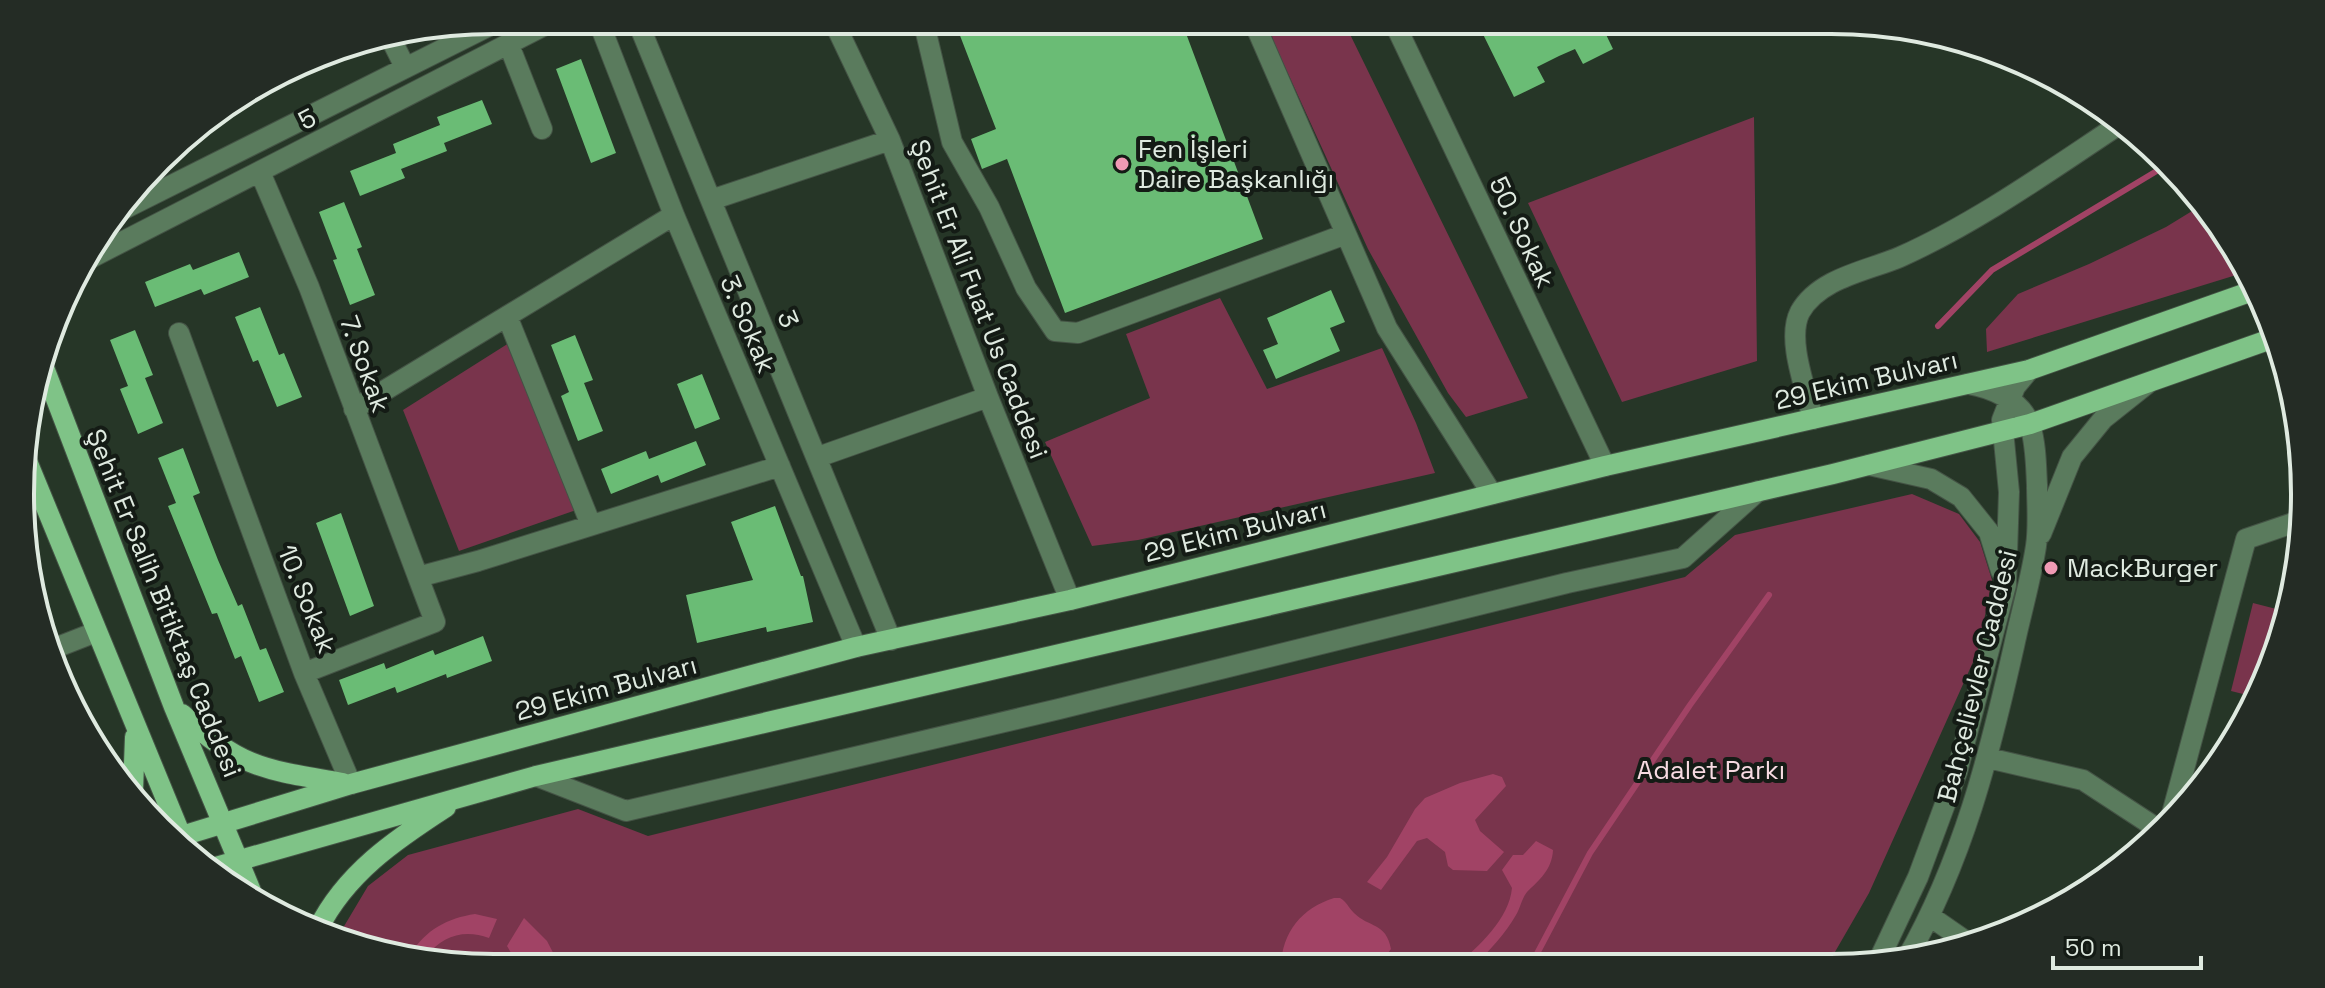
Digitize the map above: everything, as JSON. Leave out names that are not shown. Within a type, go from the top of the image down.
[{"type":"main road","name":"29 Ekim Bulvarı","points":[[190,839],[224,822],[351,784],[856,647],[1070,600],[1605,466],[2029,370],[2245,294]]},
{"type":"main road","points":[[222,865],[536,776],[1869,465],[2003,431],[2265,341]]},
{"type":"main road","name":"Şehit Er Salih Bitiktaş Caddesi","points":[[49,380],[174,707],[248,882]]},
{"type":"main road","points":[[34,480],[173,823]]},
{"type":"main road","points":[[174,707],[215,745],[250,764],[271,771],[351,784]]},
{"type":"main road","points":[[133,779],[135,725]]},
{"type":"main road","points":[[323,921],[340,893],[378,854],[467,794]]},
{"type":"street","name":"5","points":[[104,251],[529,34]]},
{"type":"street","name":"3. Sokak","points":[[603,34],[674,215],[856,647]]},
{"type":"street","name":"3","points":[[643,34],[891,640]]},
{"type":"street","name":"Şehit Er Ali Fuat Us Caddesi","points":[[840,34],[890,140],[1070,600]]},
{"type":"street","points":[[926,34],[952,142],[989,207],[1026,288],[1055,331],[1078,333],[1346,234]]},
{"type":"street","points":[[1259,34],[1387,328],[1492,494]]},
{"type":"street","name":"50. Sokak","points":[[1400,34],[1605,466]]},
{"type":"street","points":[[140,201],[471,35]]},
{"type":"street","points":[[394,45],[405,67]]},
{"type":"street","points":[[509,45],[542,129]]},
{"type":"street","points":[[1813,419],[1794,336],[1800,313],[1813,295],[1955,229],[2111,129]]},
{"type":"street","points":[[711,200],[890,140]]},
{"type":"street","name":"7. Sokak","points":[[260,172],[309,287],[418,577]]},
{"type":"street","points":[[354,409],[674,215]]},
{"type":"street","points":[[507,316],[591,525]]},
{"type":"street","name":"10. Sokak","points":[[179,333],[304,673],[435,622],[418,577]]},
{"type":"street","name":"Bahçelievler Caddesi","points":[[1883,951],[1918,877],[1957,772],[2006,585],[2009,492],[2002,420],[2015,387],[2029,370]]},
{"type":"street","points":[[1968,384],[1989,388],[2008,400],[2019,408],[2030,424]]},
{"type":"street","points":[[2037,544],[2072,457],[2103,419],[2147,384]]},
{"type":"street","points":[[818,457],[988,397]]},
{"type":"street","name":"Bahçelievler Caddesi","points":[[1914,946],[1931,917],[1965,830],[1988,758],[2037,544],[2036,462],[2030,424]]},
{"type":"street","points":[[1869,465],[1931,479],[1961,497],[1989,532],[2006,585]]},
{"type":"street","points":[[418,577],[780,466]]},
{"type":"street","points":[[536,776],[626,811],[642,808],[1567,583],[1683,558],[1758,491]]},
{"type":"street","points":[[2176,798],[2246,539],[2290,524]]},
{"type":"street","points":[[60,646],[96,632]]},
{"type":"street","points":[[304,673],[351,784]]},
{"type":"street","points":[[1988,758],[2083,780],[2151,824]]},
{"type":"street","points":[[1931,917],[1958,936]]},
{"type":"green space","points":[[1271,34],[1350,34],[1528,398],[1466,417],[1448,393],[1368,249]]},
{"type":"green space","points":[[1754,117],[1757,361],[1622,402],[1528,203]]},
{"type":"green space","points":[[2193,210],[2235,275],[1987,352],[1986,329],[2018,294],[2166,227]]},
{"type":"green space","points":[[1220,298],[1267,389],[1382,348],[1435,473],[1138,540],[1092,546],[1045,442],[1150,398],[1126,334]]},
{"type":"green space","points":[[509,343],[579,509],[459,551],[403,410]]},
{"type":"green space","name":"Adalet Parkı","points":[[1912,494],[1959,514],[1980,542],[1992,580],[1978,651],[1869,893],[1834,954],[494,954],[404,945],[343,929],[368,886],[408,855],[578,809],[648,836],[1685,577],[1735,535]]},
{"type":"green space","points":[[2253,603],[2276,609],[2267,642],[2245,695],[2231,691]]},
{"type":"shaded area","points":[[1493,774],[1502,777],[1506,786],[1475,820],[1480,831],[1504,852],[1487,871],[1453,870],[1448,866],[1445,852],[1427,838],[1417,841],[1381,890],[1367,882],[1425,798],[1460,783]]},
{"type":"shaded area","points":[[1536,841],[1553,850],[1547,869],[1527,892],[1502,935],[1486,954],[1468,954],[1499,921],[1510,899],[1512,888],[1502,870],[1513,855],[1523,855]]},
{"type":"shaded area","points":[[1340,898],[1360,918],[1385,934],[1391,949],[1387,954],[1282,954],[1296,923],[1323,902]]},
{"type":"shaded area","points":[[475,914],[497,919],[489,938],[463,934],[447,939],[432,950],[416,947],[438,926]]},
{"type":"shaded area","points":[[524,918],[547,941],[554,954],[512,954],[507,946]]},
{"type":"building","name":"Fen İşleri Daire Başkanlığı","points":[[959,34],[1186,34],[1263,239],[1065,313],[1007,159],[982,169],[971,139],[996,129]]},
{"type":"building","points":[[1483,34],[1606,34],[1613,49],[1583,64],[1575,49],[1559,56],[1537,67],[1545,82],[1514,97]]},
{"type":"building","points":[[581,59],[616,153],[591,163],[556,69]]},
{"type":"building","points":[[482,100],[492,124],[444,143],[447,151],[401,169],[405,178],[360,196],[350,171],[396,153],[393,144],[440,125],[437,117]]},
{"type":"building","points":[[344,202],[362,247],[357,249],[375,295],[350,305],[319,212]]},
{"type":"building","points":[[239,252],[249,277],[204,295],[201,289],[155,307],[145,282],[190,264],[193,270]]},
{"type":"building","points":[[1331,290],[1345,322],[1330,328],[1340,351],[1276,379],[1263,350],[1278,344],[1267,318]]},
{"type":"building","points":[[260,307],[279,355],[284,353],[302,397],[277,407],[258,360],[253,362],[235,317]]},
{"type":"building","points":[[135,330],[153,375],[145,378],[163,423],[138,434],[120,389],[128,386],[110,340]]},
{"type":"building","points":[[575,335],[593,380],[584,383],[603,431],[578,441],[561,396],[569,392],[551,345]]},
{"type":"building","points":[[702,374],[720,419],[695,429],[677,384]]},
{"type":"building","points":[[696,441],[706,465],[661,483],[658,475],[611,494],[601,469],[646,451],[649,459]]},
{"type":"building","points":[[183,448],[200,493],[193,496],[218,560],[238,606],[242,604],[260,650],[266,648],[284,692],[259,702],[241,656],[235,659],[217,613],[212,614],[168,506],[176,503],[158,458]]},
{"type":"building","points":[[775,506],[803,576],[813,622],[767,632],[766,627],[697,643],[686,595],[753,580],[731,522]]},
{"type":"building","points":[[341,513],[374,606],[350,616],[316,523]]},
{"type":"building","points":[[483,636],[492,661],[397,693],[395,687],[348,705],[339,680],[384,663],[386,669],[433,650],[435,655]]},
{"type":"waterway","points":[[1938,326],[1992,270],[2157,171]]},
{"type":"waterway","points":[[1537,954],[1590,853],[1769,595]]},
{"type":"place","name":"Fen İşleri Daire Başkanlığı","points":[[1122,164]]},
{"type":"place","name":"MackBurger","points":[[2051,568]]}]
